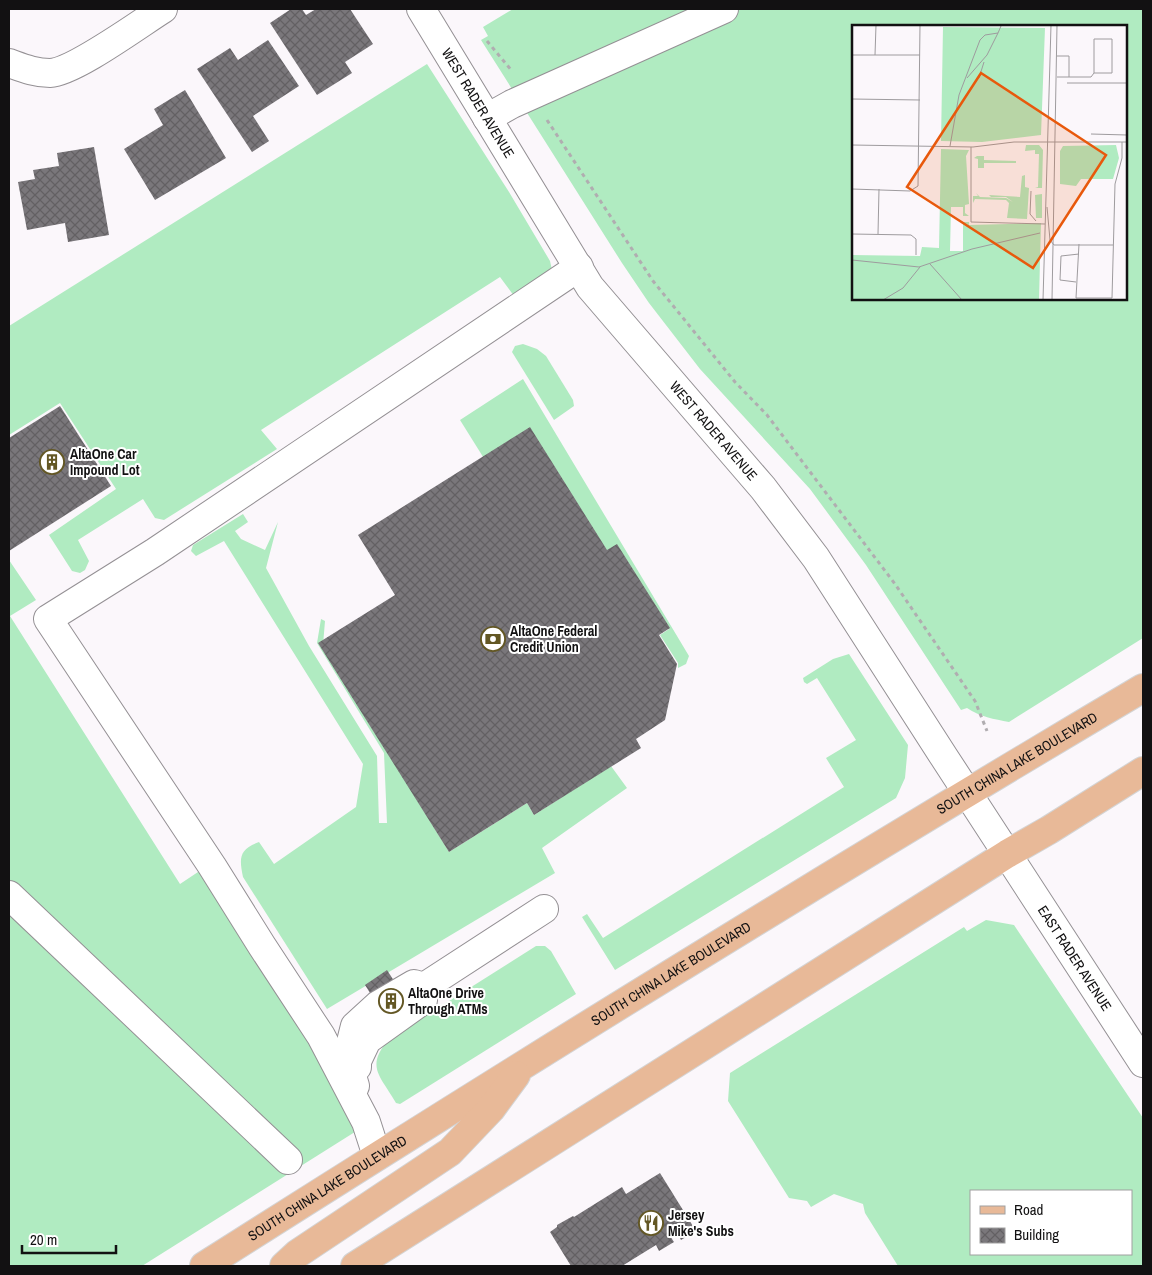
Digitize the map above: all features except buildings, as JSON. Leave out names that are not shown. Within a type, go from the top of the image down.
[{"type":"main road","name":"SOUTH CHINA LAKE BOULEVARD","points":[[204,1266],[524,1064],[968,794],[1009,767],[1143,688]]},
{"type":"main road","points":[[356,1266],[1007,854],[1143,771]]},
{"type":"main road","points":[[284,1266],[297,1254],[450,1152],[491,1109],[524,1064]]},
{"type":"street","points":[[13,65],[33,72],[52,73],[74,65],[163,9]]},
{"type":"street","name":"WEST RADER AVENUE","points":[[421,9],[590,287],[762,488],[816,558],[1007,854]]},
{"type":"street","points":[[487,118],[512,104],[724,9]]},
{"type":"street","points":[[384,1152],[321,1036],[207,857],[48,619],[155,552],[579,267]]},
{"type":"street","name":"EAST RADER AVENUE","points":[[1007,854],[1143,1063]]},
{"type":"street","points":[[9,895],[288,1160]]},
{"type":"street","points":[[384,1152],[377,1121],[356,1088],[350,1069],[350,1046],[355,1026],[378,1005],[414,984],[424,987],[544,909]]},
{"type":"path","points":[[487,41],[515,75]]},
{"type":"path","points":[[542,113],[653,281],[735,382],[768,416],[895,584],[975,701],[987,731]]},
{"type":"green space","points":[[513,9],[1143,9],[1143,638],[1009,722],[982,716],[967,708],[961,710],[866,565],[810,489],[700,369],[649,303],[481,40],[488,36],[483,27]]},
{"type":"green space","points":[[427,64],[509,192],[550,261],[552,270],[514,296],[500,277],[261,430],[277,449],[164,520],[155,518],[143,499],[78,540],[89,561],[85,570],[80,573],[72,571],[49,535],[116,489],[60,403],[9,435],[9,326]]},
{"type":"green space","points":[[523,344],[537,349],[546,356],[573,400],[574,406],[554,420],[512,352],[515,346]]},
{"type":"green space","points":[[523,379],[689,656],[686,664],[678,668],[678,663],[660,635],[669,629],[617,547],[604,555],[485,460],[460,420]]},
{"type":"green space","points":[[243,514],[248,522],[235,531],[241,539],[265,550],[278,522],[266,568],[309,646],[377,756],[379,823],[387,823],[384,753],[317,643],[321,619],[325,621],[323,645],[449,852],[527,803],[534,815],[611,766],[627,788],[542,848],[555,873],[327,1009],[243,877],[241,859],[244,851],[259,842],[274,864],[356,807],[363,764],[224,541],[196,556],[191,551],[193,545]]},
{"type":"green space","points":[[9,560],[36,600],[10,616],[180,884],[201,870],[366,1125],[142,1266],[9,1266]]},
{"type":"green space","points":[[849,654],[908,745],[905,778],[896,798],[615,970],[582,917],[587,914],[603,938],[844,787],[826,758],[856,740],[817,678],[807,684],[803,678],[833,659]]},
{"type":"green space","points":[[986,920],[1014,925],[1143,1118],[1143,1266],[898,1266],[865,1213],[863,1204],[834,1194],[811,1207],[807,1201],[789,1198],[728,1101],[730,1073],[964,927],[967,931]]},
{"type":"green space","points":[[536,946],[545,946],[551,951],[576,994],[400,1104],[396,1103],[380,1078],[376,1064],[382,1049],[389,1039]]},
{"type":"place","name":"AltaOne Car Impound Lot","points":[[52,462]]},
{"type":"place","name":"AltaOne Federal Credit Union","points":[[493,639]]},
{"type":"place","name":"AltaOne Drive Through ATMs","points":[[391,1001]]},
{"type":"place","name":"Jersey Mike's Subs","points":[[651,1223]]}]
